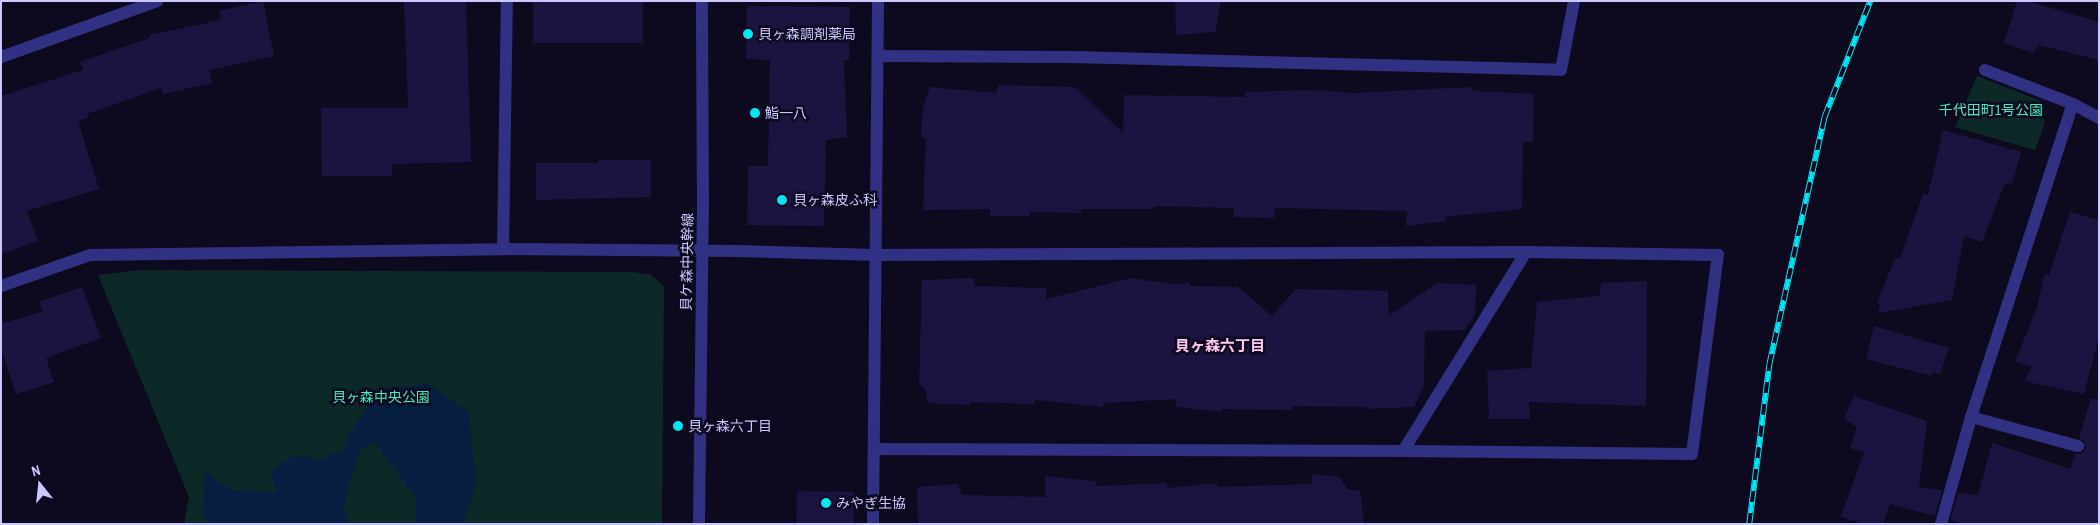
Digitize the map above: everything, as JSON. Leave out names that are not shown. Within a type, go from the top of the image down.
[{"type":"street","points":[[1,57],[157,1]]},
{"type":"street","points":[[503,249],[507,1]]},
{"type":"street","name":"貝ケ森中央幹線","points":[[699,524],[702,1]]},
{"type":"street","points":[[873,524],[878,1]]},
{"type":"street","points":[[878,56],[1073,57],[1561,70],[1574,1]]},
{"type":"street","points":[[1985,70],[2072,104],[2099,118]]},
{"type":"street","points":[[1942,524],[1971,417],[2072,104]]},
{"type":"street","points":[[1,286],[90,255],[503,249],[876,255],[1526,252],[1718,255],[1692,454],[874,449]]},
{"type":"street","points":[[1403,452],[1526,252]]},
{"type":"street","points":[[1971,417],[2078,446]]},
{"type":"green space","name":"千代田町1号公園","points":[[1977,76],[2041,101],[2045,123],[2035,150],[1955,127]]},
{"type":"green space","name":"貝ヶ森中央公園","points":[[140,270],[633,272],[651,275],[664,286],[662,524],[184,524],[189,497],[98,275]]},
{"type":"water","points":[[428,384],[469,412],[476,482],[464,524],[415,524],[416,498],[375,442],[361,450],[349,484],[344,509],[349,524],[210,524],[203,515],[205,472],[232,490],[277,492],[270,472],[297,454],[318,460],[343,450],[351,431],[382,388]]},
{"type":"building","points":[[263,1],[274,56],[209,70],[212,83],[163,94],[161,88],[87,114],[88,118],[78,121],[99,189],[27,211],[38,241],[1,254],[1,96],[83,70],[80,62],[150,38],[150,35],[221,20],[219,11]]},
{"type":"building","points":[[404,1],[466,1],[471,162],[392,164],[392,176],[322,176],[321,108],[408,108]]},
{"type":"building","points":[[533,1],[643,1],[643,43],[533,43]]},
{"type":"building","points":[[1175,1],[1221,1],[1215,32],[1176,35]]},
{"type":"building","points":[[2017,1],[2027,1],[2099,22],[2099,60],[2039,45],[2033,53],[2004,43]]},
{"type":"building","points":[[747,6],[850,7],[849,60],[844,60],[847,137],[826,140],[824,226],[747,225],[748,166],[768,166],[770,60],[746,59]]},
{"type":"building","points":[[998,85],[1075,87],[1123,133],[1124,95],[1245,97],[1245,92],[1313,90],[1353,93],[1472,87],[1473,91],[1534,94],[1533,142],[1523,142],[1522,209],[1445,217],[1446,221],[1406,226],[1407,211],[1275,208],[1274,218],[1234,217],[1234,208],[1154,206],[1154,209],[1081,209],[1081,213],[1030,212],[1029,216],[990,216],[990,209],[923,210],[926,138],[921,137],[923,107],[930,87],[996,93]]},
{"type":"building","points":[[1943,130],[2021,152],[2012,184],[2005,183],[1982,242],[1964,236],[1952,300],[1878,313],[1880,304],[1877,303],[1895,258],[1900,259],[1923,194],[1928,195]]},
{"type":"building","points":[[598,160],[651,160],[651,197],[536,200],[536,163],[598,163]]},
{"type":"building","points":[[2070,212],[2099,220],[2099,336],[2084,394],[2024,381],[2032,367],[2015,362],[2037,307],[2045,274],[2049,275]]},
{"type":"building","points":[[974,278],[974,286],[1046,288],[1046,299],[1131,278],[1171,284],[1190,283],[1190,286],[1238,287],[1272,316],[1296,289],[1388,291],[1389,316],[1437,283],[1476,285],[1475,315],[1465,330],[1425,331],[1424,385],[1414,407],[1367,409],[1367,407],[1292,406],[1292,410],[1222,409],[1222,412],[1176,407],[1176,399],[1103,403],[1103,407],[1035,400],[1035,404],[970,402],[970,405],[928,403],[925,389],[919,385],[922,280]]},
{"type":"building","points":[[1647,281],[1646,406],[1529,402],[1530,419],[1489,419],[1487,371],[1531,368],[1537,302],[1599,296],[1601,283]]},
{"type":"building","points":[[82,287],[101,338],[46,358],[54,382],[16,394],[1,348],[1,324],[43,311],[39,302]]},
{"type":"building","points":[[1874,326],[1949,348],[1940,374],[1932,372],[1932,376],[1866,359]]},
{"type":"building","points":[[1854,396],[1927,421],[1919,487],[1942,490],[1935,516],[1890,504],[1883,524],[1865,524],[1841,517],[1864,452],[1850,448],[1857,427],[1844,419]]},
{"type":"building","points":[[2091,398],[2099,400],[2099,524],[1966,524],[1951,520],[1958,493],[1978,495],[1992,443],[2070,469],[2075,454],[2081,454],[2086,449],[2084,441],[2079,438]]},
{"type":"building","points":[[1312,474],[1340,477],[1347,489],[1360,491],[1364,524],[918,524],[917,487],[958,484],[962,495],[1045,497],[1045,476],[1096,481],[1096,486],[1167,483],[1167,488],[1217,483],[1218,487],[1312,484]]},
{"type":"building","name":"みやぎ生協","points":[[797,491],[854,492],[853,524],[796,524]]},
{"type":"railway","points":[[1749,524],[1769,365],[1824,118],[1870,1]]},
{"type":"place","name":"貝ヶ森調剤薬局","points":[[748,34]]},
{"type":"place","name":"鮨一八","points":[[755,113]]},
{"type":"place","name":"貝ヶ森皮ふ科","points":[[782,200]]},
{"type":"place","name":"貝ヶ森六丁目","points":[[678,426]]},
{"type":"place","name":"みやぎ生協","points":[[826,503]]},
{"type":"district","name":"貝ヶ森六丁目","points":[[1220,346]]}]
